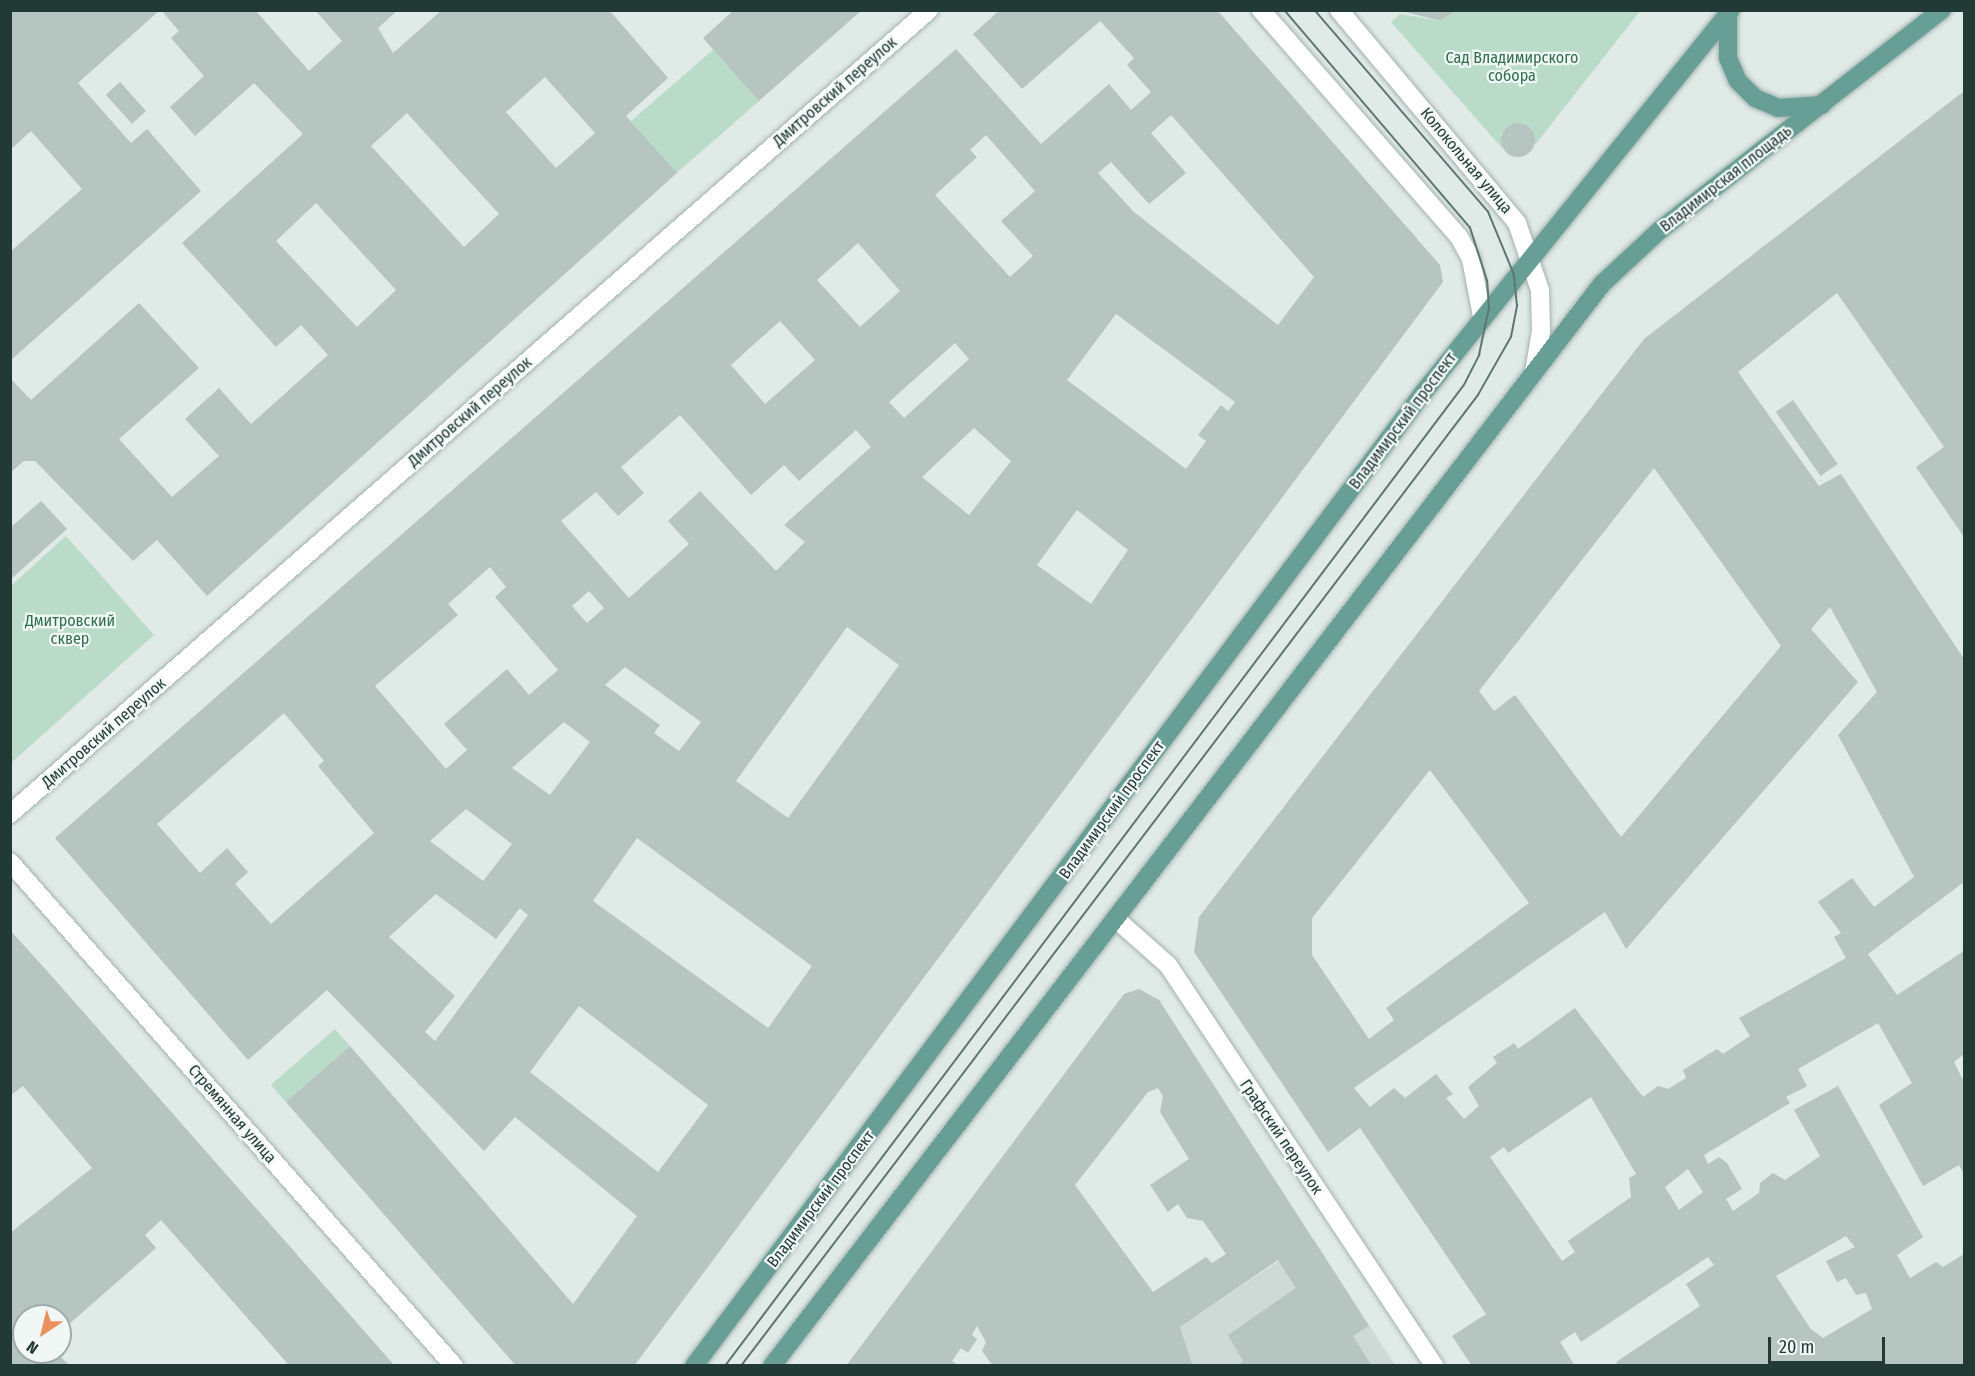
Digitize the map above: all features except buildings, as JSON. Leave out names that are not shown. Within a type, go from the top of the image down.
[{"type":"main road","name":"Владимирская площадь","points":[[1534,372],[1602,284],[1636,251],[1942,10]]},
{"type":"main road","points":[[1531,255],[1730,12]]},
{"type":"main road","points":[[1730,12],[1728,58],[1738,81],[1755,98],[1778,108],[1822,105]]},
{"type":"main road","name":"Владимирский проспект","points":[[694,1365],[1482,316],[1531,255]]},
{"type":"main road","points":[[772,1365],[1534,372]]},
{"type":"street","name":"Дмитровский переулок","points":[[10,814],[929,10]]},
{"type":"street","points":[[1261,10],[1459,237],[1471,259],[1482,316]]},
{"type":"street","name":"Колокольная улица","points":[[1339,10],[1502,201],[1531,255],[1540,290],[1541,331],[1534,372]]},
{"type":"street","name":"Стремянная улица","points":[[10,862],[454,1365]]},
{"type":"street","name":"Графский переулок","points":[[1116,919],[1167,965],[1434,1365]]},
{"type":"shaded area","points":[[1313,1238],[1395,1365],[1193,1365],[1180,1327]]},
{"type":"green space","name":"Сад Владимирского собора","points":[[1456,10],[1640,11],[1535,145],[1533,132],[1523,123],[1510,124],[1501,134],[1502,148],[1391,22],[1400,14],[1441,21]]},
{"type":"green space","points":[[714,49],[759,101],[676,173],[631,121]]},
{"type":"green space","name":"Дмитровский сквер","points":[[66,536],[154,635],[11,763],[11,586]]},
{"type":"green space","points":[[335,1029],[350,1046],[286,1102],[271,1085]]},
{"type":"tram line","points":[[725,1366],[1464,385],[1479,355],[1489,308],[1487,281],[1470,228],[1284,10]]},
{"type":"tram line","points":[[741,1366],[1478,395],[1511,337],[1517,306],[1514,275],[1488,212],[1314,10]]}]
